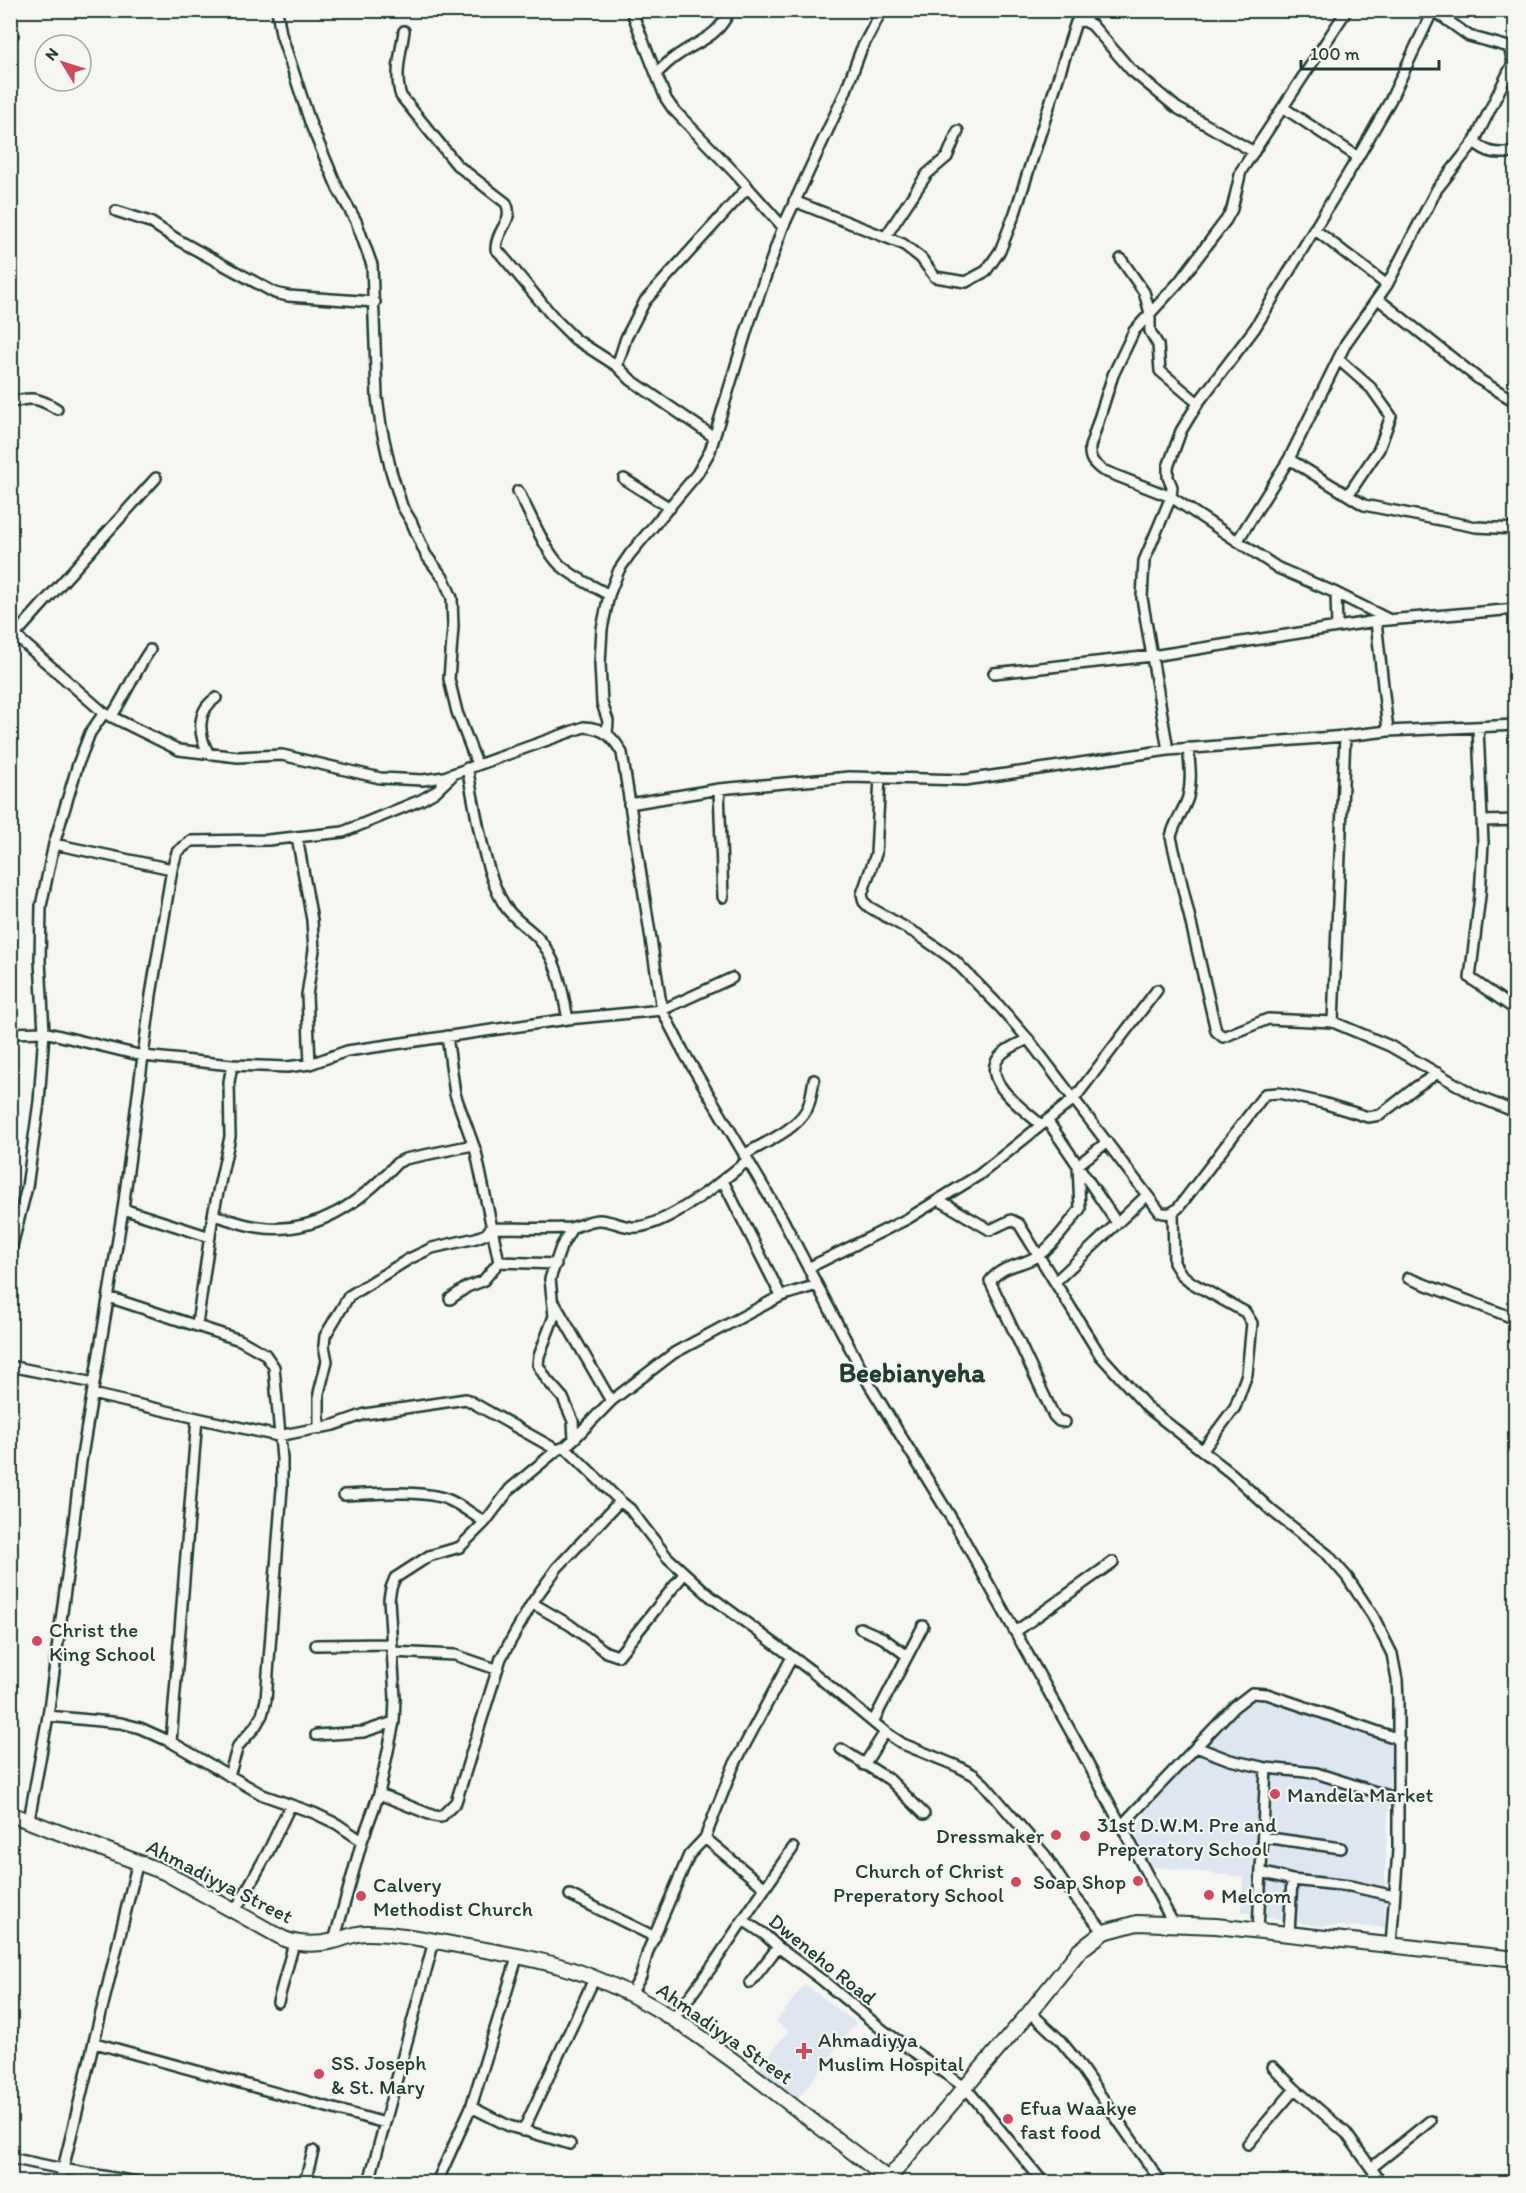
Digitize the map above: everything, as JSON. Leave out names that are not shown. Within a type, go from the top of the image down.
[{"type":"street","points":[[278,10],[281,34],[311,124],[338,189],[356,221],[372,265],[376,373],[381,426],[402,506],[426,555],[444,579],[452,598],[453,627],[449,679],[457,712],[477,764]]},
{"type":"street","points":[[631,10],[666,99],[673,109],[783,227]]},
{"type":"street","points":[[656,74],[678,56],[709,38],[724,21],[728,14],[727,10]]},
{"type":"street","points":[[607,734],[608,721],[602,703],[600,663],[602,629],[609,595],[619,570],[630,554],[697,474],[710,451],[748,326],[783,227],[845,93],[861,50],[882,10]]},
{"type":"street","points":[[1347,10],[1241,171],[1232,209],[1226,220],[1179,282],[1134,331],[1118,362],[1090,447],[1090,456],[1094,464],[1102,470],[1171,497],[1278,568],[1388,619]]},
{"type":"street","points":[[1168,750],[1141,583],[1147,553],[1171,497],[1172,488],[1168,477],[1168,467],[1181,431],[1198,403],[1254,328],[1358,157],[1390,101],[1433,10],[1469,36],[1512,48],[1513,63],[1474,142],[1437,189],[1387,285],[1347,343],[1289,459],[1238,540]]},
{"type":"street","points":[[794,201],[903,244],[921,258],[935,277],[966,282],[986,271],[1000,251],[1015,213],[1076,22],[1084,21],[1092,25],[1131,70],[1177,108],[1254,152]]},
{"type":"street","points":[[404,31],[398,75],[401,96],[457,165],[506,203],[509,216],[498,235],[496,249],[555,319],[575,339],[617,366],[631,380],[714,437]]},
{"type":"street","points":[[1284,108],[1358,157]]},
{"type":"street","points":[[886,236],[927,174],[947,157],[958,131]]},
{"type":"street","points":[[1474,142],[1486,152],[1515,153]]},
{"type":"street","points":[[617,366],[626,338],[645,301],[748,187]]},
{"type":"street","points":[[116,211],[150,222],[178,240],[275,293],[375,303]]},
{"type":"street","points":[[1314,229],[1387,285]]},
{"type":"street","points":[[1121,259],[1140,284],[1150,313],[1150,331],[1158,345],[1160,371],[1198,403]]},
{"type":"street","points":[[1378,299],[1480,380],[1515,402]]},
{"type":"street","points":[[1338,360],[1371,388],[1391,416],[1379,449],[1348,495]]},
{"type":"street","points":[[10,403],[30,398],[43,401],[57,409]]},
{"type":"street","points":[[1289,459],[1364,505],[1476,527],[1515,528]]},
{"type":"street","points":[[156,478],[13,633],[108,715],[179,750],[238,757],[282,755],[391,779],[434,779],[584,727],[598,728],[617,743],[621,753],[648,908],[662,1010],[683,1051],[808,1268],[869,1384],[958,1529],[1173,1923]]},
{"type":"street","points":[[624,479],[670,508]]},
{"type":"street","points":[[518,491],[558,563],[574,577],[609,595]]},
{"type":"street","points":[[1336,593],[1337,627]]},
{"type":"street","points":[[994,673],[1152,656],[1388,619],[1515,609]]},
{"type":"street","points":[[1376,621],[1388,731]]},
{"type":"street","points":[[10,1254],[27,1187],[39,1102],[44,1032],[40,961],[41,906],[54,844],[78,764],[90,733],[124,699],[139,665],[150,650]]},
{"type":"street","points":[[209,754],[201,736],[202,715],[209,703],[216,698]]},
{"type":"street","points":[[629,804],[719,789],[849,777],[965,780],[1168,750],[1388,731],[1515,725]]},
{"type":"street","points":[[1478,728],[1484,821],[1480,896],[1470,978],[1515,1010]]},
{"type":"street","points":[[1333,1022],[1345,736]]},
{"type":"street","points":[[1188,748],[1191,783],[1187,799],[1171,837],[1216,1031],[1222,1036],[1268,1019],[1333,1022],[1390,1046],[1478,1097],[1515,1112]]},
{"type":"street","points":[[467,768],[489,868],[496,886],[505,907],[537,937],[549,952],[557,970],[568,1019]]},
{"type":"street","points":[[29,1820],[48,1716],[81,1462],[123,1209],[151,995],[172,869],[177,852],[191,841],[268,840],[343,832],[421,800],[435,792],[456,771]]},
{"type":"street","points":[[880,777],[876,854],[862,894],[864,902],[868,907],[917,934],[954,960],[1028,1039],[1160,1212],[1165,1214],[1173,1212],[1265,1094],[1291,1095],[1368,1117],[1380,1115],[1438,1073]]},
{"type":"street","points":[[719,789],[723,897]]},
{"type":"street","points":[[1484,821],[1515,820]]},
{"type":"street","points":[[297,837],[312,920],[314,950],[307,995],[310,1064]]},
{"type":"street","points":[[54,844],[172,869]]},
{"type":"street","points":[[10,1033],[44,1032],[143,1056],[273,1068],[310,1064],[348,1051],[447,1036],[568,1019],[662,1010],[732,978]]},
{"type":"street","points":[[808,1268],[907,1219],[979,1175],[1074,1099],[1156,990]]},
{"type":"street","points":[[447,1036],[455,1094],[473,1145],[499,1263]]},
{"type":"street","points":[[1028,1039],[1002,1053],[996,1064],[994,1076],[999,1086],[1044,1123],[1078,1165],[1118,1223]]},
{"type":"street","points":[[197,1324],[213,1215],[230,1137],[229,1082],[232,1065]]},
{"type":"street","points":[[491,1228],[572,1228],[585,1222],[601,1220],[632,1227],[648,1225],[681,1209],[723,1181],[746,1157],[800,1119],[807,1108],[814,1080]]},
{"type":"street","points":[[1078,1165],[1107,1142]]},
{"type":"street","points":[[213,1215],[260,1227],[301,1226],[328,1219],[353,1203],[397,1163],[405,1159],[473,1145]]},
{"type":"street","points":[[1065,1422],[1059,1421],[1054,1416],[990,1281],[997,1273],[1039,1255],[1080,1209],[1078,1165]]},
{"type":"street","points":[[723,1181],[781,1296]]},
{"type":"street","points":[[1055,1282],[1147,1195]]},
{"type":"street","points":[[939,1200],[990,1230],[1011,1220],[1015,1221],[1039,1255],[1100,1355],[1148,1408],[1203,1450],[1272,1511],[1328,1555],[1347,1577],[1373,1616],[1392,1654],[1397,1680],[1398,1799],[1391,1946]]},
{"type":"street","points":[[123,1209],[210,1237]]},
{"type":"street","points":[[1173,1212],[1174,1263],[1192,1283],[1245,1312],[1252,1323],[1247,1374],[1235,1407],[1203,1450]]},
{"type":"street","points":[[319,1429],[319,1393],[327,1361],[325,1336],[349,1296],[409,1259],[432,1248],[476,1239],[486,1234],[491,1228]]},
{"type":"street","points":[[572,1228],[561,1246],[550,1279],[554,1316],[539,1356],[538,1365],[562,1398],[573,1421],[574,1439]]},
{"type":"street","points":[[450,1299],[467,1287],[483,1281],[499,1263],[556,1264]]},
{"type":"street","points":[[1408,1278],[1515,1319]]},
{"type":"street","points":[[334,1941],[362,1841],[379,1794],[394,1722],[395,1698],[389,1599],[395,1578],[429,1556],[460,1547],[485,1522],[510,1489],[574,1439],[611,1401],[674,1353],[781,1296],[817,1285]]},
{"type":"street","points":[[108,1297],[197,1324],[240,1340],[265,1354],[274,1367],[278,1436],[282,1459],[282,1488],[266,1700],[262,1715],[255,1727],[238,1746],[229,1776]]},
{"type":"street","points":[[552,1298],[611,1401]]},
{"type":"street","points":[[10,1366],[94,1383]]},
{"type":"street","points":[[92,1394],[278,1436],[319,1429],[365,1414],[466,1399],[561,1449],[630,1509],[667,1557],[684,1574],[885,1732],[903,1744],[974,1775],[1045,1855],[1064,1884],[1104,1932]]},
{"type":"street","points":[[171,1742],[197,1418]]},
{"type":"street","points":[[344,1495],[410,1494],[438,1497],[450,1500],[485,1522]]},
{"type":"street","points":[[379,1794],[441,1817],[456,1802],[496,1669],[531,1603],[557,1568],[620,1501]]},
{"type":"street","points":[[1015,1632],[1113,1562]]},
{"type":"street","points":[[531,1603],[570,1626],[606,1652],[618,1656],[684,1574]]},
{"type":"street","points":[[873,1722],[923,1626]]},
{"type":"street","points":[[860,1628],[883,1638],[906,1655]]},
{"type":"street","points":[[316,1645],[392,1648],[455,1655],[496,1669]]},
{"type":"street","points":[[631,1994],[638,1983],[648,1952],[689,1855],[705,1838],[733,1767],[792,1657]]},
{"type":"street","points":[[1121,1826],[1234,1707],[1257,1692],[1399,1739]]},
{"type":"street","points":[[48,1716],[121,1723],[140,1728],[171,1742],[263,1795],[338,1824],[362,1841]]},
{"type":"street","points":[[316,1735],[363,1732],[394,1722]]},
{"type":"street","points":[[864,1765],[885,1732]]},
{"type":"street","points":[[1196,1747],[1230,1760],[1266,1768],[1316,1773],[1398,1799]]},
{"type":"street","points":[[841,1749],[890,1780],[924,1814]]},
{"type":"street","points":[[1258,1930],[1266,1768]]},
{"type":"street","points":[[235,1911],[268,1852],[290,1806]]},
{"type":"street","name":"Ahmadiyya Street","points":[[10,1814],[138,1861],[178,1879],[294,1943],[334,1941],[355,1934],[368,1933],[434,1941],[574,1970],[594,1977],[674,2018],[715,2047],[887,2181]]},
{"type":"street","points":[[1263,1837],[1341,1848]]},
{"type":"street","name":"Dweneho Road","points":[[705,1838],[765,1888],[743,1920],[764,1934],[884,2031],[966,2088],[1043,2182]]},
{"type":"street","points":[[765,1888],[793,1848]]},
{"type":"street","points":[[60,2182],[138,1861]]},
{"type":"street","points":[[1261,1872],[1292,1880],[1350,1886],[1395,1896]]},
{"type":"street","points":[[1289,1934],[1292,1880]]},
{"type":"street","points":[[570,1895],[655,1937]]},
{"type":"street","points":[[674,2018],[743,1920]]},
{"type":"street","points":[[887,2181],[1079,1951],[1104,1932],[1137,1923],[1173,1923],[1258,1930],[1515,1959]]},
{"type":"street","points":[[369,2182],[434,1941]]},
{"type":"street","points":[[278,2002],[294,1943]]},
{"type":"street","points":[[750,1983],[778,1947]]},
{"type":"street","points":[[437,2182],[471,2107],[517,1958]]},
{"type":"street","points":[[524,2131],[594,1977]]},
{"type":"street","points":[[1030,2012],[1059,2039],[1161,2182]]},
{"type":"street","points":[[95,2043],[385,2123]]},
{"type":"street","points":[[1274,2067],[1294,2089],[1346,2133],[1381,2182]]},
{"type":"street","points":[[1248,2144],[1294,2089]]},
{"type":"street","points":[[471,2107],[484,2115],[524,2131],[570,2144]]},
{"type":"street","points":[[1371,2168],[1430,2121]]},
{"type":"street","points":[[305,2182],[313,2151]]},
{"type":"street","points":[[10,2158],[136,2182]]},
{"type":"shaded area","name":"Mandela Market","points":[[1254,1697],[1393,1741],[1385,1865],[1385,1927],[1320,1926],[1242,1912],[1243,1877],[1149,1866],[1134,1829],[1186,1759]]},
{"type":"shaded area","name":"Ahmadiyya Muslim Hospital","points":[[805,1984],[856,2023],[797,2100],[758,2070],[788,2031],[776,2022]]},
{"type":"place","name":"Christ the King School","points":[[37,1641]]},
{"type":"place","name":"Mandela Market","points":[[1275,1794]]},
{"type":"place","name":"Dressmaker","points":[[1056,1835]]},
{"type":"place","name":"31st D.W.M. Pre and Preperatory School","points":[[1085,1836]]},
{"type":"place","name":"Soap Shop","points":[[1138,1881]]},
{"type":"place","name":"Church of Christ Preperatory School","points":[[1016,1882]]},
{"type":"place","name":"Melcom","points":[[1209,1895]]},
{"type":"place","name":"Calvery Methodist Church","points":[[361,1896]]},
{"type":"place","name":"Ahmadiyya Muslim Hospital","points":[[804,2051]]},
{"type":"place","name":"SS. Joseph & St. Mary","points":[[319,2074]]},
{"type":"place","name":"Efua Waakye fast food","points":[[1008,2119]]},
{"type":"district","name":"Beebianyeha","points":[[912,1372]]}]
